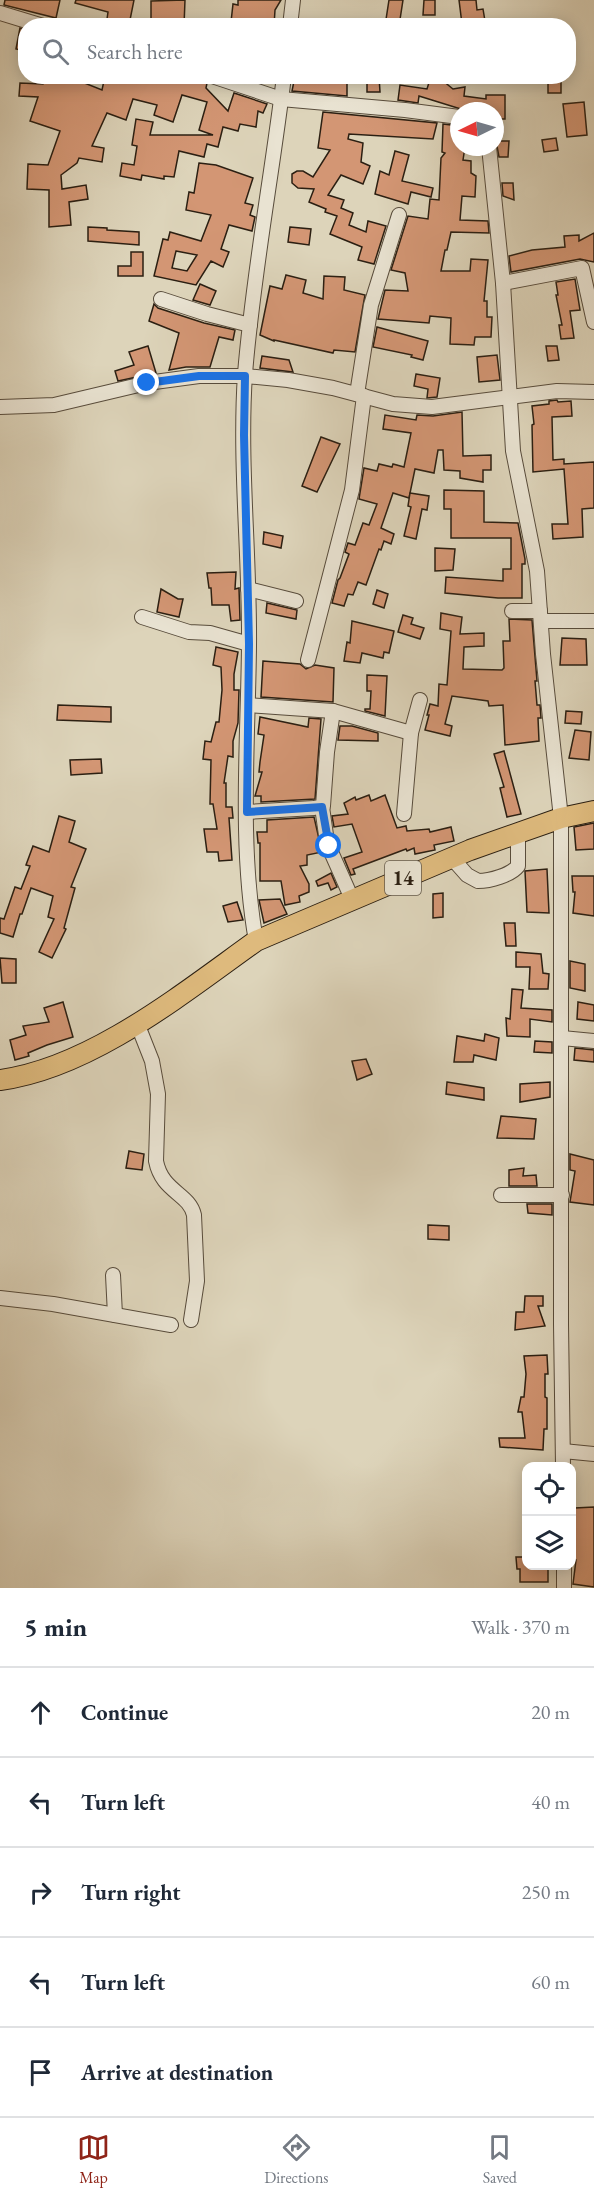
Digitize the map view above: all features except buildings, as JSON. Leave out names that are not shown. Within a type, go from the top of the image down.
[{"type":"highway","name":"14","points":[[0,1080],[31,1074],[63,1063],[118,1036],[256,941],[452,858],[561,819],[594,811]]},
{"type":"street","points":[[291,18],[294,0]]},
{"type":"street","points":[[0,13],[18,18]]},
{"type":"street","points":[[236,84],[281,99],[450,116]]},
{"type":"street","points":[[256,941],[248,874],[249,644],[244,435],[245,376],[265,206],[283,84]]},
{"type":"street","points":[[490,156],[503,283],[513,451],[532,541],[561,819],[563,1462]]},
{"type":"street","points":[[308,660],[352,490],[371,305],[399,215]]},
{"type":"street","points":[[503,283],[582,268],[594,322]]},
{"type":"street","points":[[161,299],[250,325]]},
{"type":"street","points":[[0,407],[54,405],[169,379],[199,376],[245,376],[288,380],[393,404],[432,407],[557,391],[594,392]]},
{"type":"street","points":[[248,589],[296,601]]},
{"type":"street","points":[[512,611],[594,621]]},
{"type":"street","points":[[142,616],[194,632],[210,633],[249,644]]},
{"type":"street","points":[[404,814],[411,733],[420,700]]},
{"type":"street","points":[[248,705],[333,711],[411,733]]},
{"type":"street","points":[[333,711],[326,763],[325,797],[322,807],[326,835],[352,899]]},
{"type":"street","points":[[247,812],[322,807]]},
{"type":"street","points":[[452,858],[467,876],[478,881],[510,873],[518,866],[518,834]]},
{"type":"street","points":[[137,1023],[152,1061],[158,1094],[157,1169],[160,1178],[191,1206],[194,1215],[197,1281],[191,1320]]},
{"type":"street","points":[[562,1038],[594,1041]]},
{"type":"street","points":[[501,1196],[562,1195]]},
{"type":"street","points":[[113,1275],[115,1315]]},
{"type":"street","points":[[0,1298],[171,1325]]},
{"type":"street","points":[[562,1451],[594,1454]]},
{"type":"street","points":[[564,1570],[564,1588]]},
{"type":"route","points":[[147,383],[199,376],[245,376],[244,435],[249,644],[247,812],[322,807],[329,846]]}]
